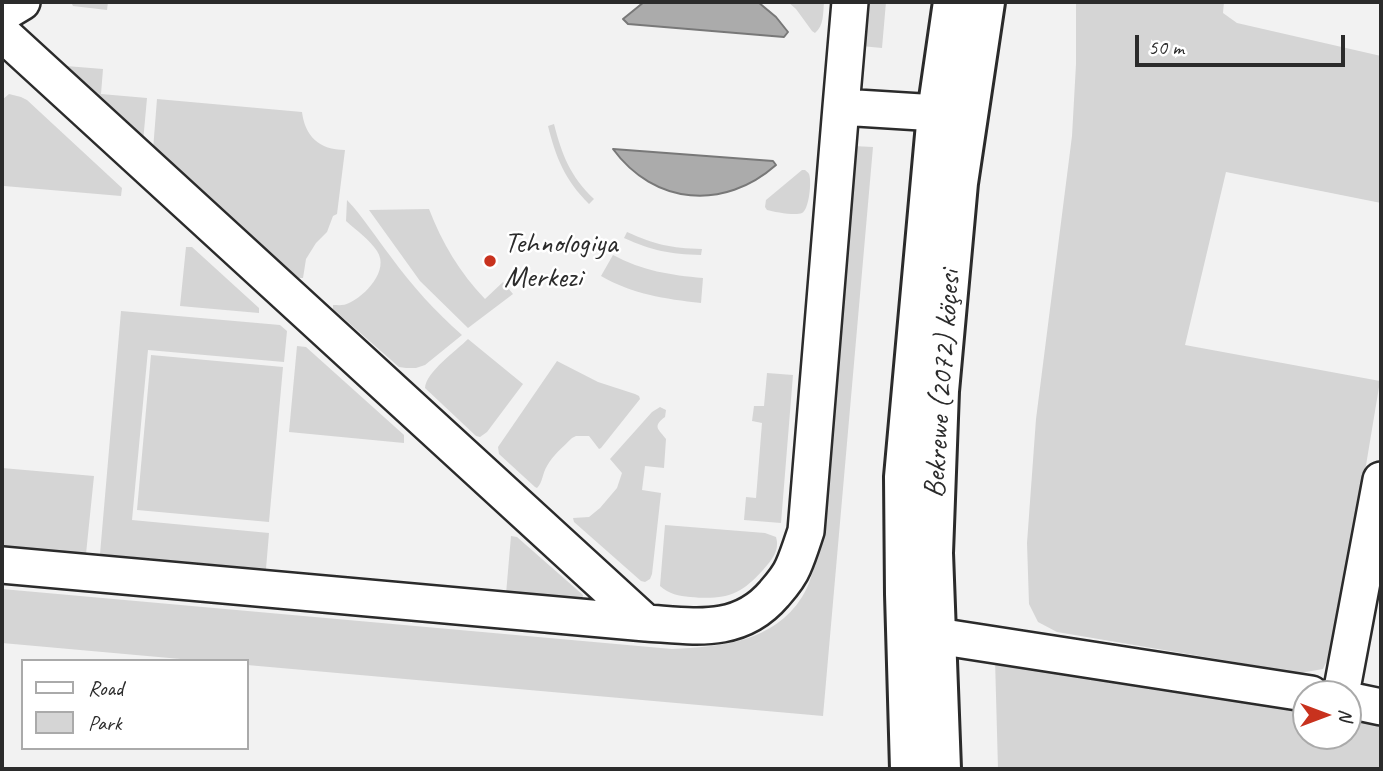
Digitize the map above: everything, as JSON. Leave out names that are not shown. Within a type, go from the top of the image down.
[{"type":"main road","name":"Bekrewe (2072) köçesi","points":[[910,769],[904,477],[936,113],[953,2]]},
{"type":"main road","name":"Bekrewe (2072) köçesi","points":[[941,769],[933,552],[939,391],[958,183],[985,2]]},
{"type":"street","points":[[2,14],[22,2]]},
{"type":"street","points":[[2,565],[646,623],[701,626],[726,624],[749,616],[765,605],[779,589],[792,568],[806,531],[850,2]]},
{"type":"street","points":[[2,33],[646,623]]},
{"type":"street","points":[[841,107],[936,113]]},
{"type":"street","points":[[1344,680],[1381,480]]},
{"type":"street","points":[[936,636],[1292,691]]},
{"type":"street","points":[[1362,703],[1381,707]]},
{"type":"green space","points":[[71,2],[108,2],[107,10],[73,6]]},
{"type":"green space","points":[[788,2],[824,2],[822,23],[815,33],[796,9]]},
{"type":"green space","points":[[865,2],[886,2],[882,48],[861,46]]},
{"type":"green space","points":[[1076,2],[1224,2],[1223,13],[1237,23],[1381,56],[1381,203],[1226,172],[1185,345],[1380,381],[1337,640],[1323,669],[1300,673],[1057,632],[1038,622],[1029,604],[1027,543],[1036,419],[1072,136]]},
{"type":"green space","points":[[66,66],[103,69],[101,94],[147,98],[143,142],[66,69]]},
{"type":"green space","points":[[9,94],[27,100],[122,188],[121,196],[4,186],[2,100]]},
{"type":"green space","points":[[157,99],[302,112],[306,128],[315,140],[328,147],[345,150],[337,214],[333,216],[327,232],[306,259],[303,278],[299,278],[223,214],[153,150]]},
{"type":"green space","points":[[554,124],[568,164],[594,199],[589,204],[574,186],[558,158],[548,126]]},
{"type":"green space","points":[[853,146],[873,147],[823,716],[248,665],[248,659],[181,659],[2,643],[2,589],[672,649],[709,646],[744,639],[777,624],[805,592],[817,556]]},
{"type":"green space","points":[[802,170],[809,173],[810,178],[808,201],[804,211],[795,214],[767,210],[766,200]]},
{"type":"green space","points":[[347,200],[416,288],[462,335],[425,365],[416,368],[399,367],[333,309],[333,305],[347,304],[362,295],[374,281],[380,266],[380,258],[374,247],[346,221]]},
{"type":"green space","points":[[429,209],[452,257],[485,299],[503,282],[513,294],[468,328],[420,281],[369,210]]},
{"type":"green space","points":[[627,232],[663,245],[702,249],[701,255],[653,249],[624,238]]},
{"type":"green space","points":[[186,247],[192,247],[259,308],[259,313],[180,306]]},
{"type":"green space","points":[[613,255],[657,271],[703,278],[701,303],[649,295],[601,276]]},
{"type":"green space","points":[[121,311],[280,325],[287,331],[284,362],[148,350],[132,520],[269,533],[266,569],[100,554]]},
{"type":"green space","points":[[468,339],[523,384],[487,432],[480,437],[425,388],[430,375]]},
{"type":"green space","points":[[297,346],[306,347],[404,435],[404,443],[289,432]]},
{"type":"green space","points":[[151,355],[283,367],[269,522],[137,510]]},
{"type":"green space","points":[[557,361],[598,382],[635,394],[640,399],[601,448],[599,449],[589,436],[572,438],[549,462],[537,488],[499,454],[498,447]]},
{"type":"green space","points":[[767,373],[793,375],[781,523],[744,520],[746,497],[756,498],[762,423],[752,421],[754,406],[764,406]]},
{"type":"green space","points":[[660,407],[666,410],[665,417],[658,423],[659,431],[666,439],[664,468],[645,466],[642,490],[661,493],[652,574],[645,582],[574,522],[573,518],[589,517],[617,488],[622,473],[610,459],[652,412]]},
{"type":"green space","points":[[2,468],[94,476],[86,554],[2,548]]},
{"type":"green space","points":[[665,525],[765,533],[776,537],[777,546],[766,566],[739,591],[713,598],[682,596],[660,586]]},
{"type":"green space","points":[[511,536],[517,537],[583,595],[582,600],[506,594]]},
{"type":"green space","points":[[995,659],[1292,703],[1292,750],[1362,750],[1362,717],[1381,722],[1381,769],[998,769]]},
{"type":"shaded area","points":[[644,2],[758,2],[776,17],[788,32],[784,37],[628,24],[623,19]]},
{"type":"shaded area","points":[[613,149],[773,161],[776,165],[756,180],[734,190],[712,195],[690,195],[669,191],[648,182],[630,168]]},
{"type":"place","name":"Tehnologiya Merkezi","points":[[490,261]]}]
